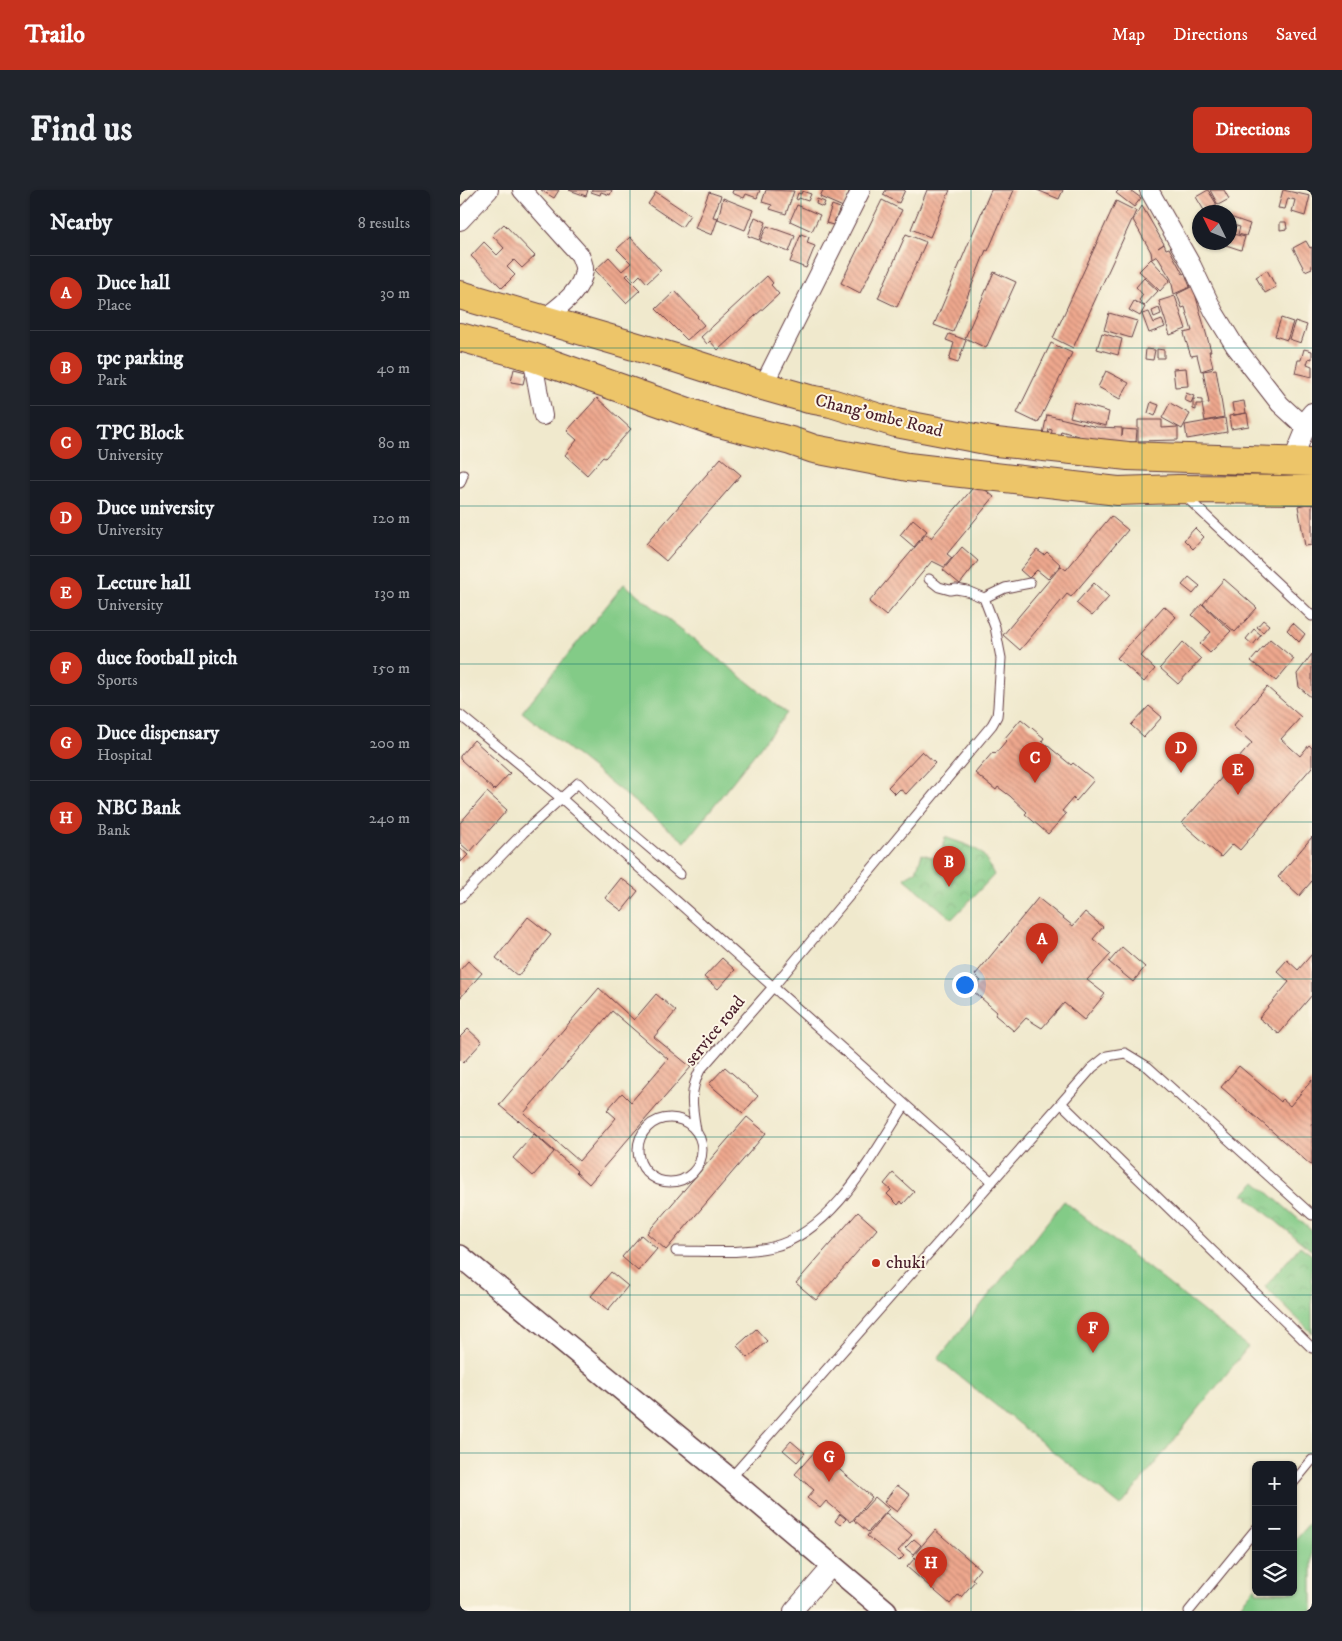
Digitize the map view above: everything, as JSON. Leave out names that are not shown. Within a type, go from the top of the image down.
[{"type":"main road","name":"Chang'ombe Road","points":[[460,295],[675,358],[762,386],[809,399],[832,403],[896,424],[996,442],[1128,456],[1304,462]]},
{"type":"main road","points":[[460,337],[532,357],[718,423],[790,440],[814,449],[908,467],[1118,491],[1178,489],[1312,490]]},
{"type":"street","points":[[460,221],[490,190]]},
{"type":"street","points":[[522,190],[580,255],[585,269],[580,284],[570,297],[542,320]]},
{"type":"street","points":[[762,386],[861,190]]},
{"type":"street","points":[[1149,190],[1192,266],[1214,312],[1235,346],[1280,404],[1306,428]]},
{"type":"street","points":[[532,357],[543,416]]},
{"type":"street","points":[[1306,428],[1303,423],[1312,412]]},
{"type":"street","points":[[1304,462],[1296,452],[1306,428]]},
{"type":"street","points":[[460,1256],[730,1479],[886,1611]]},
{"type":"street","points":[[793,1611],[832,1566]]},
{"type":"lane","points":[[1178,489],[1312,616]]},
{"type":"lane","points":[[929,579],[939,587],[966,591],[984,598],[1005,588],[1030,583]]},
{"type":"lane","name":"service road","points":[[696,1130],[682,1120],[666,1118],[650,1124],[640,1138],[638,1154],[644,1170],[658,1180],[674,1182],[690,1175],[700,1162],[702,1145],[696,1130],[691,1100],[694,1082],[700,1070],[773,987],[992,726],[997,716],[1001,658],[995,627],[984,598]]},
{"type":"lane","points":[[460,715],[561,798],[992,1182]]},
{"type":"lane","points":[[460,898],[522,833],[578,783],[614,818],[680,874]]},
{"type":"lane","points":[[730,1479],[1092,1068],[1107,1056],[1125,1053],[1148,1068],[1312,1215]]},
{"type":"lane","points":[[1061,1103],[1312,1348]]},
{"type":"lane","points":[[676,1251],[732,1251],[772,1247],[795,1238],[824,1217],[857,1178],[905,1105]]},
{"type":"lane","points":[[1297,1478],[1312,1460]]},
{"type":"lane","points":[[1189,1611],[1252,1534]]},
{"type":"green space","points":[[624,584],[787,713],[685,842],[522,712]]},
{"type":"green space","points":[[945,837],[981,853],[994,875],[952,919],[904,878],[916,871],[922,854],[940,859]]},
{"type":"green space","points":[[1256,1182],[1312,1231],[1312,1251],[1248,1198],[1250,1196],[1243,1195]]},
{"type":"green space","points":[[1064,1201],[1248,1347],[1121,1506],[938,1359]]},
{"type":"green space","points":[[1300,1246],[1312,1255],[1312,1333],[1265,1287]]},
{"type":"green space","points":[[1312,1520],[1312,1611],[1235,1611],[1252,1591],[1252,1596],[1297,1596],[1297,1537]]},
{"type":"building","points":[[541,190],[559,190],[554,198]]},
{"type":"building","points":[[569,190],[588,190],[586,196]]},
{"type":"building","points":[[592,190],[612,190],[610,195],[601,192],[600,195],[591,192]]},
{"type":"building","points":[[733,190],[760,190],[757,198],[746,194],[744,198],[732,193]]},
{"type":"building","points":[[766,190],[794,191],[786,214],[770,209],[772,205],[762,202]]},
{"type":"building","points":[[823,190],[850,190],[843,207],[820,197]]},
{"type":"building","points":[[886,190],[905,190],[899,203],[883,195]]},
{"type":"building","points":[[927,190],[950,190],[930,237],[911,229]]},
{"type":"building","points":[[991,190],[1014,190],[988,251],[986,250],[953,332],[934,325]]},
{"type":"building","points":[[1037,190],[1063,190],[1059,199]]},
{"type":"building","points":[[1119,190],[1130,190],[1141,198],[1134,207],[1116,193]]},
{"type":"building","points":[[1208,190],[1217,205],[1201,205],[1196,197]]},
{"type":"building","points":[[1210,190],[1224,190],[1229,199],[1218,205]]},
{"type":"building","points":[[1283,190],[1310,196],[1305,216],[1292,212],[1295,200],[1288,198],[1285,209],[1278,208]]},
{"type":"building","points":[[802,191],[811,194],[808,201],[796,199],[798,193],[801,194]]},
{"type":"building","points":[[656,192],[690,215],[682,227],[648,204]]},
{"type":"building","points":[[709,192],[721,196],[713,217],[718,218],[712,235],[695,228]]},
{"type":"building","points":[[723,198],[753,210],[745,230],[718,219]]},
{"type":"building","points":[[817,199],[825,202],[823,207],[816,204]]},
{"type":"building","points":[[882,200],[902,210],[860,293],[841,283]]},
{"type":"building","points":[[1116,201],[1136,211],[1073,348],[1053,338]]},
{"type":"building","points":[[797,205],[820,215],[812,231],[790,221]]},
{"type":"building","points":[[832,205],[840,208],[833,225],[826,223]]},
{"type":"building","points":[[1142,206],[1166,249],[1169,248],[1183,274],[1185,273],[1190,287],[1174,294],[1171,279],[1157,256],[1152,259],[1151,252],[1133,220]]},
{"type":"building","points":[[755,217],[766,222],[759,240],[748,236]]},
{"type":"building","points":[[1237,219],[1250,224],[1246,236],[1238,234],[1240,227],[1237,226]]},
{"type":"building","points":[[1280,222],[1286,222],[1287,229],[1280,230]]},
{"type":"building","points":[[504,224],[535,256],[522,268],[514,260],[507,267],[515,275],[502,288],[471,256],[484,242],[497,255],[504,248],[492,235]]},
{"type":"building","points":[[767,226],[795,236],[789,252],[760,241]]},
{"type":"building","points":[[801,234],[809,237],[807,243],[815,246],[806,268],[790,262]]},
{"type":"building","points":[[906,234],[926,242],[897,307],[878,298]]},
{"type":"building","points":[[1237,235],[1245,237],[1241,250],[1237,249]]},
{"type":"building","points":[[630,237],[661,270],[647,283],[640,275],[634,281],[628,274],[626,276],[640,290],[626,303],[595,270],[609,257],[622,271],[631,263],[617,249]]},
{"type":"building","points":[[1306,241],[1310,248],[1312,247],[1312,268],[1305,271],[1293,248]]},
{"type":"building","points":[[1151,259],[1170,280],[1160,291],[1139,271]]},
{"type":"building","points":[[1267,270],[1276,287],[1265,293],[1256,277]]},
{"type":"building","points":[[994,272],[1016,282],[986,348],[965,338]]},
{"type":"building","points":[[767,276],[773,283],[771,285],[779,294],[718,350],[710,341],[707,344],[701,337]]},
{"type":"building","points":[[1144,278],[1158,291],[1144,306],[1139,300],[1143,295],[1136,287]]},
{"type":"building","points":[[1193,286],[1211,351],[1209,351],[1213,367],[1201,371],[1197,355],[1191,356],[1186,341],[1184,333],[1192,331],[1185,307],[1182,308],[1177,294]]},
{"type":"building","points":[[675,291],[704,325],[687,340],[656,309]]},
{"type":"building","points":[[1175,296],[1186,329],[1170,335],[1159,301]]},
{"type":"building","points":[[1134,301],[1145,307],[1140,316],[1129,310]]},
{"type":"building","points":[[1159,308],[1161,314],[1154,317],[1152,311]]},
{"type":"building","points":[[1149,312],[1154,323],[1162,320],[1165,327],[1149,333],[1142,314]]},
{"type":"building","points":[[1109,313],[1137,321],[1131,338],[1104,330]]},
{"type":"building","points":[[1281,318],[1293,322],[1287,340],[1275,336]]},
{"type":"building","points":[[1295,321],[1307,325],[1301,343],[1289,339]]},
{"type":"building","points":[[1102,333],[1122,339],[1118,355],[1097,349]]},
{"type":"building","points":[[949,334],[966,340],[958,363],[949,360],[954,343],[946,340]]},
{"type":"building","points":[[1051,343],[1072,353],[1038,423],[1017,413]]},
{"type":"building","points":[[1146,349],[1155,350],[1153,360],[1145,359]]},
{"type":"building","points":[[1157,349],[1164,350],[1164,358],[1157,358]]},
{"type":"building","points":[[1304,349],[1312,351],[1312,359],[1309,358],[1307,364],[1312,366],[1312,377],[1295,373],[1298,360],[1301,360]]},
{"type":"building","points":[[1186,368],[1188,386],[1175,387],[1173,369]]},
{"type":"building","points":[[514,369],[526,372],[523,384],[511,382]]},
{"type":"building","points":[[1216,369],[1224,417],[1205,421],[1202,404],[1209,403],[1203,371]]},
{"type":"building","points":[[1106,371],[1129,383],[1120,399],[1098,387]]},
{"type":"building","points":[[1186,393],[1194,396],[1191,403],[1184,400]]},
{"type":"building","points":[[597,398],[631,429],[587,475],[565,455],[577,440],[567,431]]},
{"type":"building","points":[[1193,399],[1202,400],[1202,404],[1196,404],[1196,410],[1193,409]]},
{"type":"building","points":[[1244,401],[1246,413],[1234,415],[1232,403]]},
{"type":"building","points":[[1074,402],[1109,412],[1106,426],[1070,417]]},
{"type":"building","points":[[1151,402],[1159,405],[1155,416],[1148,413]]},
{"type":"building","points":[[1170,403],[1190,414],[1182,429],[1162,418]]},
{"type":"building","points":[[1247,413],[1249,426],[1231,429],[1229,416]]},
{"type":"building","points":[[1047,415],[1097,427],[1122,428],[1122,436],[1123,429],[1137,430],[1136,442],[1092,440],[1061,431],[1059,440],[1051,438],[1052,430],[1049,429],[1048,435],[1043,434]]},
{"type":"building","points":[[1225,418],[1227,432],[1187,439],[1185,425]]},
{"type":"building","points":[[1138,420],[1162,420],[1162,428],[1178,427],[1178,440],[1138,441]]},
{"type":"building","points":[[721,458],[741,475],[666,561],[646,544]]},
{"type":"building","points":[[977,483],[994,497],[947,554],[952,558],[944,567],[932,561],[886,616],[869,602],[926,534],[931,538]]},
{"type":"building","points":[[1312,503],[1312,545],[1305,546],[1298,506]]},
{"type":"building","points":[[1111,516],[1128,530],[1071,597],[1067,594],[1020,650],[1003,635],[1061,566],[1066,570]]},
{"type":"building","points":[[913,519],[927,531],[914,547],[900,535]]},
{"type":"building","points":[[1195,528],[1204,537],[1193,549],[1184,540]]},
{"type":"building","points":[[962,547],[978,561],[960,584],[943,570]]},
{"type":"building","points":[[1037,550],[1044,555],[1047,552],[1061,565],[1048,579],[1037,570],[1029,578],[1020,570]]},
{"type":"building","points":[[1189,577],[1200,586],[1193,594],[1182,585]]},
{"type":"building","points":[[1224,579],[1257,608],[1235,632],[1203,604]]},
{"type":"building","points":[[1094,583],[1109,597],[1092,616],[1076,603]]},
{"type":"building","points":[[1202,604],[1231,631],[1210,653],[1200,644],[1211,632],[1192,615]]},
{"type":"building","points":[[1164,606],[1176,617],[1141,656],[1155,669],[1144,682],[1117,658]]},
{"type":"building","points":[[1263,620],[1269,625],[1263,632],[1257,627]]},
{"type":"building","points":[[1293,623],[1305,634],[1299,642],[1287,630]]},
{"type":"building","points":[[1254,629],[1261,635],[1253,645],[1246,639]]},
{"type":"building","points":[[1270,639],[1294,659],[1276,681],[1251,661]]},
{"type":"building","points":[[1183,642],[1201,659],[1178,684],[1160,668]]},
{"type":"building","points":[[1312,654],[1312,698],[1299,687],[1297,674]]},
{"type":"building","points":[[1267,687],[1301,717],[1281,739],[1300,756],[1309,745],[1312,748],[1312,767],[1240,850],[1233,844],[1221,857],[1182,823],[1252,743],[1233,726]]},
{"type":"building","points":[[1149,706],[1162,717],[1144,737],[1131,725]]},
{"type":"building","points":[[1021,719],[1044,738],[1042,741],[1071,765],[1073,763],[1094,780],[1076,801],[1073,798],[1062,811],[1066,814],[1048,834],[1025,814],[1027,812],[1010,796],[998,787],[996,790],[975,773],[993,752],[995,754],[1006,741],[1004,739]]},
{"type":"building","points":[[474,740],[510,773],[494,790],[460,759],[460,756]]},
{"type":"building","points":[[922,751],[935,763],[906,794],[900,789],[895,794],[888,787]]},
{"type":"building","points":[[487,792],[507,810],[470,852],[460,843],[460,823]]},
{"type":"building","points":[[1312,837],[1312,881],[1299,896],[1278,877]]},
{"type":"building","points":[[460,848],[468,855],[460,863]]},
{"type":"building","points":[[621,878],[638,891],[622,911],[605,898]]},
{"type":"building","points":[[1038,898],[1073,926],[1085,912],[1103,927],[1093,939],[1111,954],[1087,980],[1105,994],[1084,1020],[1064,1003],[1042,1028],[1026,1018],[1014,1031],[995,1015],[997,1012],[973,991],[981,981],[975,975]]},
{"type":"building","points":[[528,917],[551,935],[518,976],[496,958]]},
{"type":"building","points":[[1122,947],[1145,967],[1133,982],[1109,962]]},
{"type":"building","points":[[1312,954],[1312,995],[1279,1034],[1259,1018],[1289,982],[1277,971],[1287,960],[1298,970]]},
{"type":"building","points":[[722,958],[735,970],[718,989],[704,977]]},
{"type":"building","points":[[468,961],[482,973],[460,998],[460,970]]},
{"type":"building","points":[[599,988],[634,1020],[656,994],[676,1011],[654,1037],[691,1067],[589,1184],[519,1120],[499,1105]],"holes":[[[612,1011],[668,1059],[631,1102],[622,1093],[607,1110],[616,1118],[579,1161],[524,1113]]]},
{"type":"building","points":[[468,1029],[482,1042],[463,1063],[460,1060],[460,1037]]},
{"type":"building","points":[[1239,1066],[1281,1102],[1282,1099],[1290,1106],[1312,1080],[1312,1166],[1221,1087]]},
{"type":"building","points":[[725,1067],[758,1096],[743,1113],[709,1084]]},
{"type":"building","points":[[747,1117],[766,1133],[666,1250],[647,1233]]},
{"type":"building","points":[[534,1134],[554,1152],[533,1176],[513,1158]]},
{"type":"building","points":[[893,1173],[914,1192],[903,1204],[901,1201],[898,1205],[887,1194],[891,1190],[884,1184]]},
{"type":"building","points":[[858,1212],[877,1229],[816,1300],[796,1283]]},
{"type":"building","points":[[641,1235],[657,1249],[638,1271],[622,1257]]},
{"type":"building","points":[[611,1272],[628,1286],[608,1310],[591,1296]]},
{"type":"building","points":[[756,1329],[767,1341],[748,1358],[737,1346]]},
{"type":"building","points":[[791,1441],[805,1453],[797,1462],[783,1450]]},
{"type":"building","points":[[816,1450],[872,1497],[851,1522],[826,1501],[820,1508],[807,1498],[814,1490],[795,1474]]},
{"type":"building","points":[[897,1485],[910,1495],[897,1512],[884,1502]]},
{"type":"building","points":[[875,1497],[889,1509],[868,1532],[854,1520]]},
{"type":"building","points":[[886,1513],[912,1535],[898,1551],[904,1556],[899,1561],[867,1536]]},
{"type":"building","points":[[840,1514],[846,1519],[840,1525],[835,1521]]},
{"type":"building","points":[[935,1530],[980,1569],[972,1579],[975,1581],[961,1597],[958,1595],[950,1604],[907,1567],[915,1558],[913,1556]]},
{"type":"building","points":[[914,1539],[921,1545],[913,1554],[905,1548]]},
{"type":"place","name":"Duce university","points":[[1181,773]]},
{"type":"place","name":"TPC Block","points":[[1035,783]]},
{"type":"place","name":"Lecture hall","points":[[1238,795]]},
{"type":"place","name":"tpc parking","points":[[949,887]]},
{"type":"place","name":"Duce hall","points":[[1042,964]]},
{"type":"place","name":"chuki","points":[[876,1263]]},
{"type":"place","name":"duce football pitch","points":[[1093,1353]]},
{"type":"place","name":"Duce dispensary","points":[[829,1482]]},
{"type":"place","name":"NBC Bank","points":[[931,1588]]}]
